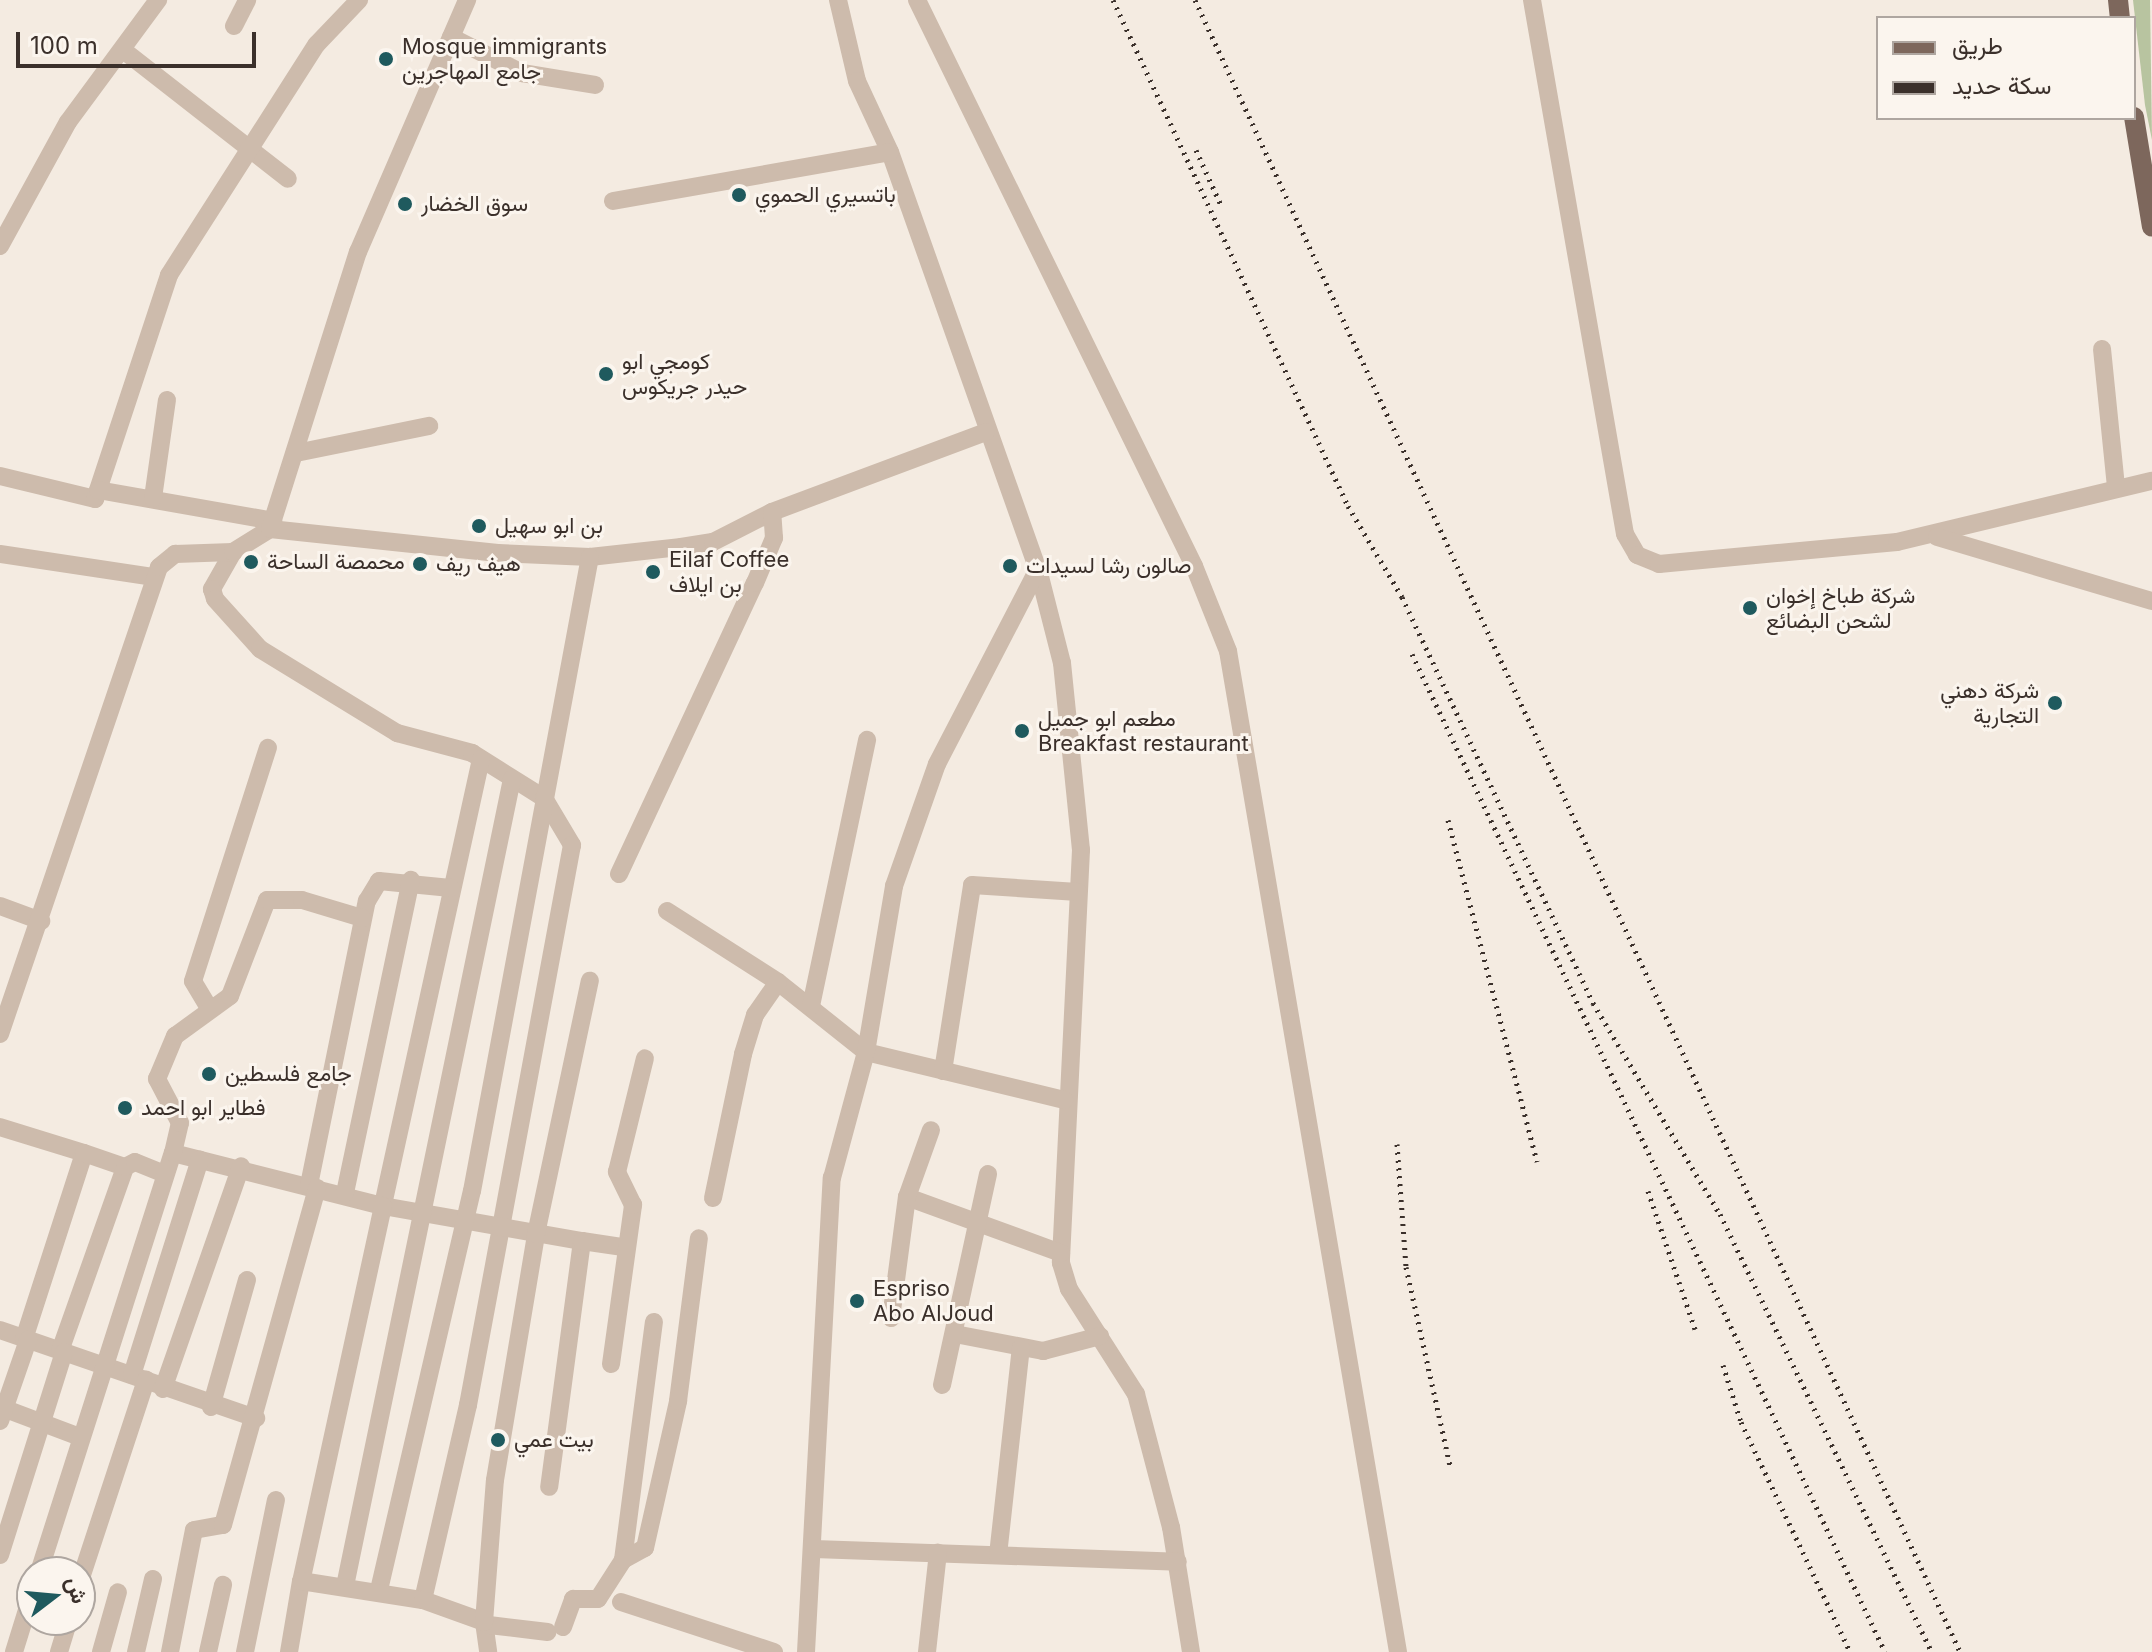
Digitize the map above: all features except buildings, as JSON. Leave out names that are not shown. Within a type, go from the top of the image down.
[{"type":"main road","points":[[2134,120],[2152,227]]},
{"type":"street","points":[[0,246],[63,129],[158,0]]},
{"type":"street","points":[[234,26],[247,0]]},
{"type":"street","points":[[0,476],[95,499],[169,275],[317,44],[359,0]]},
{"type":"street","points":[[423,1600],[468,1405],[572,845],[544,798],[481,759],[385,727],[260,649],[215,599],[212,589],[233,552],[271,525],[358,252],[467,0]]},
{"type":"street","points":[[838,0],[857,81],[890,152],[986,432],[1038,569],[1062,663],[1081,850],[1064,1100],[1061,1253],[1069,1289],[1136,1394],[1178,1562],[1191,1652]]},
{"type":"street","points":[[917,0],[1194,566],[1228,651],[1398,1652]]},
{"type":"street","points":[[1532,0],[1632,549],[1659,564],[1935,536],[2152,481]]},
{"type":"street","points":[[451,37],[522,73],[595,85]]},
{"type":"street","points":[[123,50],[288,179]]},
{"type":"street","points":[[613,201],[890,152]]},
{"type":"street","points":[[2102,349],[2116,488]]},
{"type":"street","points":[[153,498],[167,400]]},
{"type":"street","points":[[296,453],[429,426]]},
{"type":"street","points":[[98,490],[153,498],[271,525],[590,557],[713,542],[772,512],[986,432]]},
{"type":"street","points":[[619,874],[644,834],[755,583],[774,538],[772,512]]},
{"type":"street","points":[[1935,536],[2152,601]]},
{"type":"street","points":[[0,1034],[41,921],[154,577],[175,554],[233,552]]},
{"type":"street","points":[[0,554],[154,577]]},
{"type":"street","points":[[379,1590],[413,1461],[590,557]]},
{"type":"street","points":[[806,1652],[832,1178],[866,1052],[894,886],[937,764],[1038,569]]},
{"type":"street","points":[[811,1006],[867,740]]},
{"type":"street","points":[[209,1008],[193,981],[268,748]]},
{"type":"street","points":[[289,1652],[301,1581],[481,759]]},
{"type":"street","points":[[345,1586],[396,1365],[421,1210],[512,779]]},
{"type":"street","points":[[170,1652],[194,1530],[223,1525],[256,1418],[313,1187],[362,918],[379,881],[411,880],[451,888]]},
{"type":"street","points":[[345,1193],[411,880]]},
{"type":"street","points":[[943,1071],[972,885],[1078,892]]},
{"type":"street","points":[[44,1556],[173,1153],[180,1123],[157,1079],[175,1036],[209,1008],[230,996],[267,900],[302,900],[362,918]]},
{"type":"street","points":[[0,906],[41,921]]},
{"type":"street","points":[[667,911],[778,982],[866,1052],[1064,1100]]},
{"type":"street","points":[[488,1652],[486,1624],[495,1480],[536,1234],[590,981]]},
{"type":"street","points":[[713,1198],[743,1054],[755,1015],[778,982]]},
{"type":"street","points":[[611,1364],[622,1247],[633,1198],[617,1172],[645,1058]]},
{"type":"street","points":[[0,1127],[125,1167]]},
{"type":"street","points":[[891,1318],[907,1197],[931,1130]]},
{"type":"street","points":[[80,1437],[1,1412],[84,1153]]},
{"type":"street","points":[[173,1153],[241,1166],[383,1206],[421,1210],[536,1234],[622,1247]]},
{"type":"street","points":[[87,1556],[200,1159]]},
{"type":"street","points":[[0,1555],[62,1351],[125,1167],[135,1162],[165,1174]]},
{"type":"street","points":[[163,1389],[241,1166]]},
{"type":"street","points":[[942,1385],[988,1174]]},
{"type":"street","points":[[907,1197],[1061,1253]]},
{"type":"street","points":[[623,1560],[645,1548],[678,1401],[699,1238]]},
{"type":"street","points":[[549,1487],[582,1241]]},
{"type":"street","points":[[211,1407],[247,1280]]},
{"type":"street","points":[[301,1581],[379,1590],[423,1600],[486,1624],[555,1630],[573,1599],[598,1599],[623,1560],[654,1322]]},
{"type":"street","points":[[0,1330],[139,1377],[211,1407],[256,1418]]},
{"type":"street","points":[[955,1334],[1043,1351],[1100,1336]]},
{"type":"street","points":[[998,1555],[1021,1348]]},
{"type":"street","points":[[245,1652],[276,1500]]},
{"type":"street","points":[[814,1549],[1178,1562]]},
{"type":"street","points":[[927,1652],[938,1553]]},
{"type":"street","points":[[136,1652],[153,1579]]},
{"type":"street","points":[[208,1652],[223,1585]]},
{"type":"street","points":[[101,1652],[118,1592]]},
{"type":"street","points":[[621,1602],[774,1652]]},
{"type":"green space","points":[[2133,0],[2150,0],[2152,140],[2145,105]]},
{"type":"railway","points":[[1113,0],[1348,506],[1402,597],[1593,1003],[1720,1214],[1932,1652]]},
{"type":"railway","points":[[1195,0],[1960,1652]]},
{"type":"railway","points":[[1196,150],[1221,205]]},
{"type":"railway","points":[[1412,654],[1885,1652]]},
{"type":"railway","points":[[1448,820],[1537,1162]]},
{"type":"railway","points":[[1397,1144],[1406,1267],[1450,1466]]},
{"type":"railway","points":[[1648,1191],[1695,1329]]},
{"type":"railway","points":[[1723,1365],[1741,1422],[1850,1652]]},
{"type":"place","name":"Mosque immigrants جامع المهاجرين","points":[[386,59]]},
{"type":"place","name":"باتسيري الحموي","points":[[739,195]]},
{"type":"place","name":"سوق الخضار","points":[[405,204]]},
{"type":"place","name":"كومجي ابو حيدر جريكوس","points":[[606,374]]},
{"type":"place","name":"بن ابو سهيل","points":[[479,526]]},
{"type":"place","name":"محمصة الساحة","points":[[251,562]]},
{"type":"place","name":"هيف ريف","points":[[420,564]]},
{"type":"place","name":"صالون رشا لسيدات","points":[[1010,566]]},
{"type":"place","name":"Eilaf Coffee بن ايلاف","points":[[653,572]]},
{"type":"place","name":"شركة طباخ إخوان لشحن البضائع","points":[[1750,608]]},
{"type":"place","name":"شركة دهني التجارية","points":[[2055,703]]},
{"type":"place","name":"مطعم ابو جميل Breakfast restaurant","points":[[1022,731]]},
{"type":"place","name":"جامع فلسطين","points":[[209,1074]]},
{"type":"place","name":"فطاير ابو احمد","points":[[125,1108]]},
{"type":"place","name":"Espriso Abo AlJoud","points":[[857,1301]]},
{"type":"place","name":"بيت عمي","points":[[498,1440]]}]
